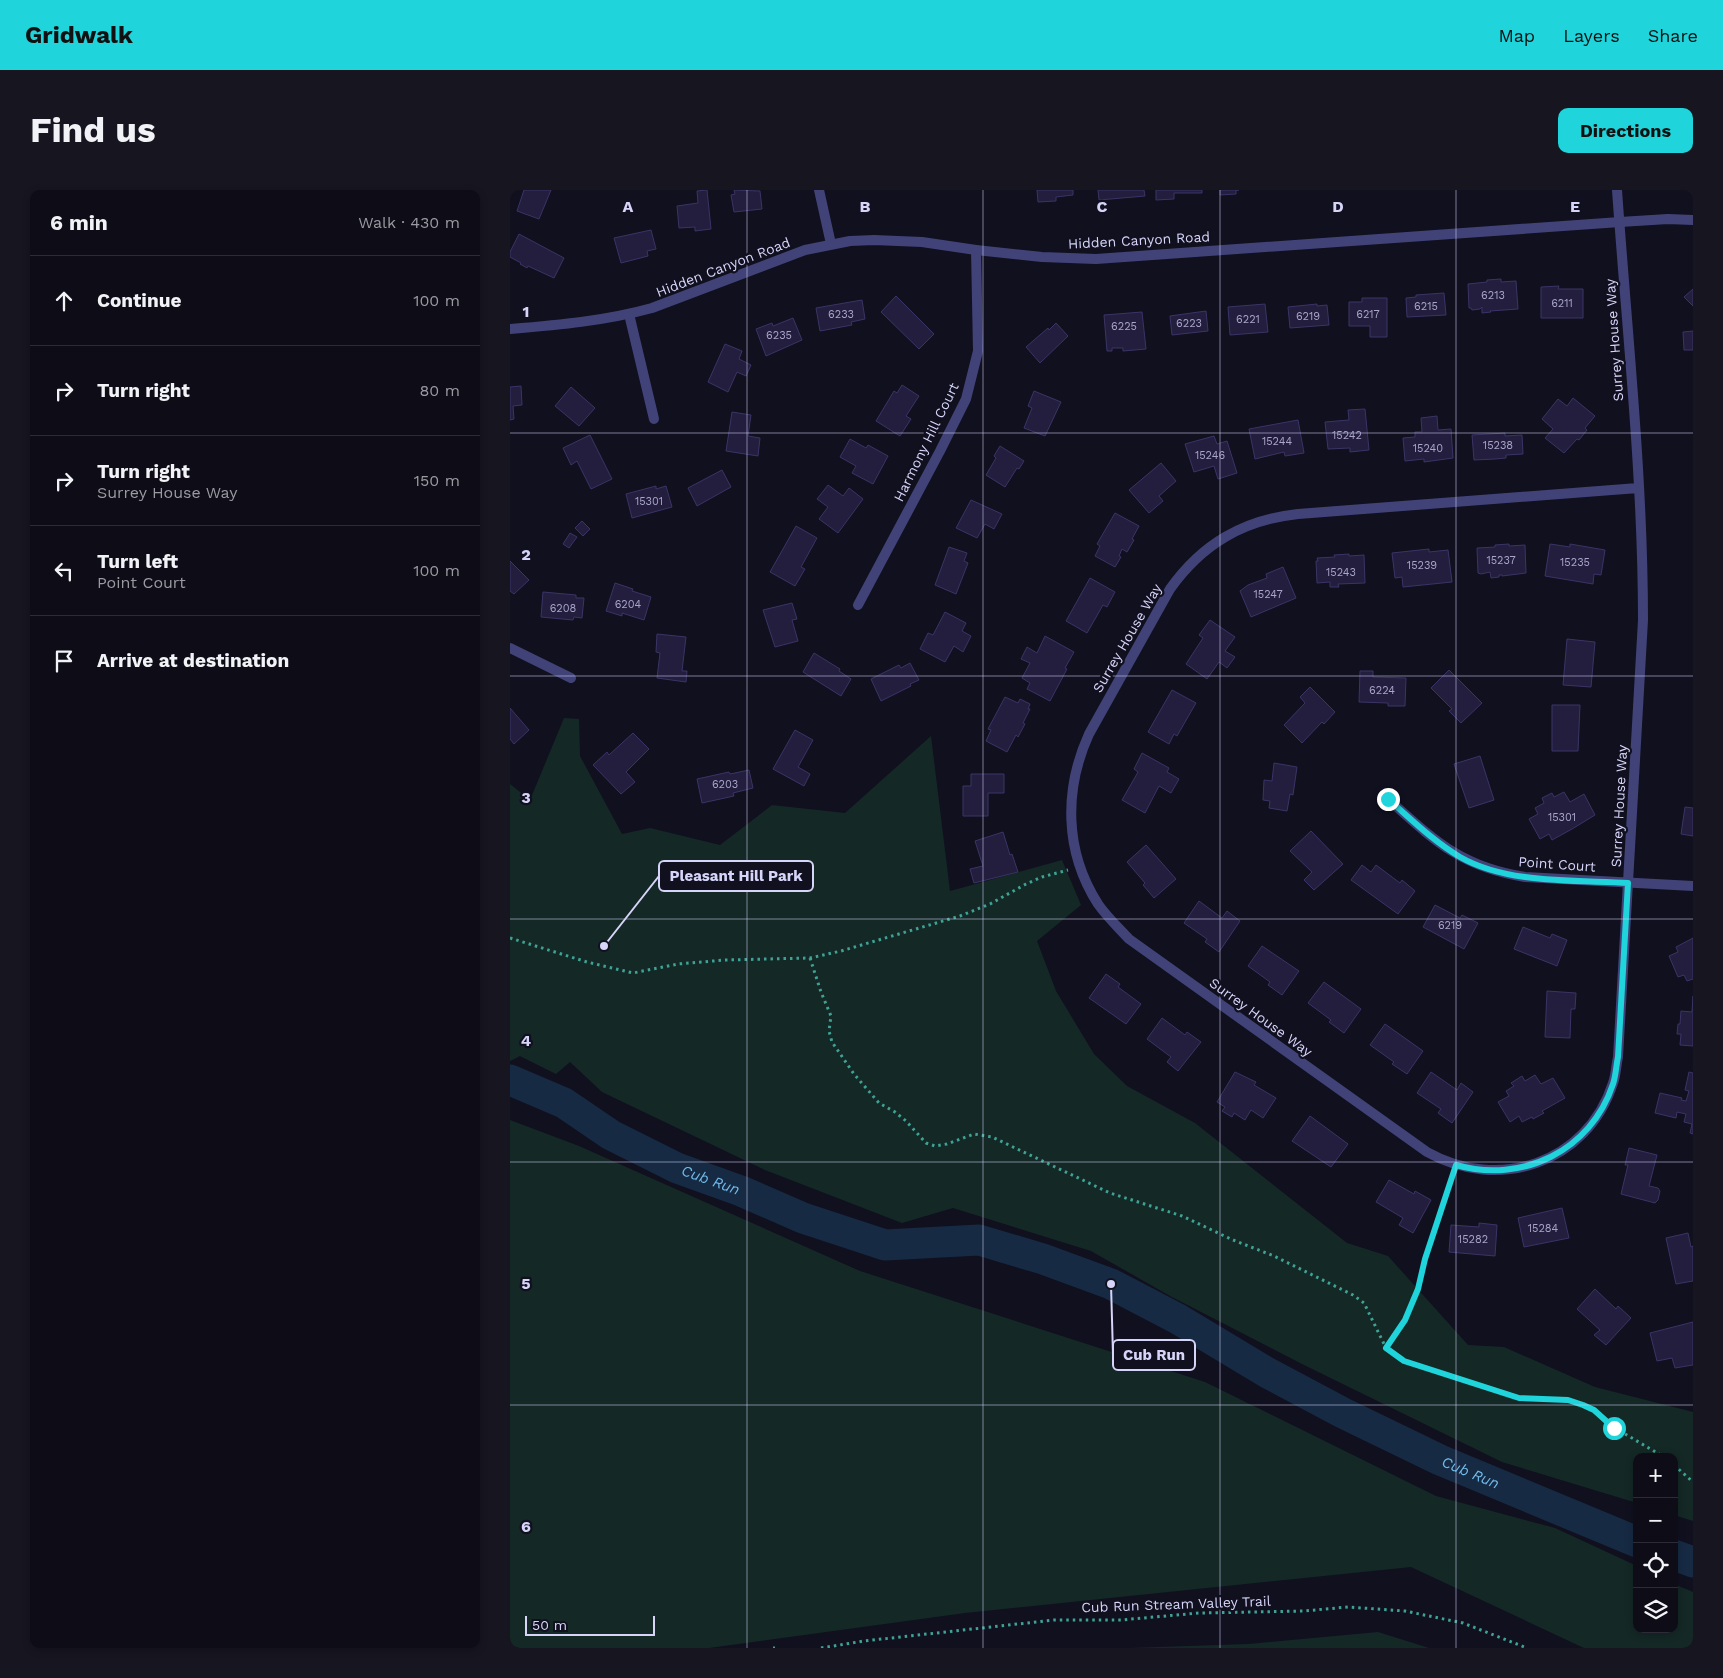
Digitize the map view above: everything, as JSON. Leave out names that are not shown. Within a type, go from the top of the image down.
[{"type":"street","points":[[819,190],[831,244]]},
{"type":"street","name":"Surrey House Way","points":[[1618,190],[1643,559],[1643,620],[1618,1057],[1614,1082],[1605,1103],[1590,1126],[1570,1145],[1546,1159],[1528,1166],[1504,1171],[1470,1169],[1427,1152],[1129,938],[1112,921],[1098,903],[1086,882],[1073,837],[1071,815],[1073,784],[1081,751],[1170,589],[1192,563],[1214,544],[1249,525],[1276,516],[1638,488]]},
{"type":"street","name":"Hidden Canyon Road","points":[[510,328],[562,325],[629,314],[652,308],[805,250],[831,244],[874,240],[922,242],[1042,258],[1096,259],[1620,222],[1668,219],[1693,220]]},
{"type":"street","name":"Harmony Hill Court","points":[[858,605],[966,399],[976,360],[978,340],[976,250]]},
{"type":"street","points":[[629,314],[654,419]]},
{"type":"street","points":[[510,648],[571,678]]},
{"type":"street","name":"Point Court","points":[[1388,799],[1433,839],[1460,857],[1486,869],[1525,877],[1693,886]]},
{"type":"path","points":[[510,938],[587,962],[633,973],[678,964],[725,960],[810,958],[880,940],[960,916],[990,904],[1042,877],[1080,865]]},
{"type":"path","points":[[810,958],[831,1016],[829,1031],[832,1042],[879,1103],[895,1112],[926,1143],[935,1146],[947,1144],[974,1134],[992,1137],[1110,1193],[1182,1216],[1274,1256],[1353,1295],[1364,1303],[1386,1348],[1404,1361],[1519,1398],[1568,1400],[1583,1405],[1594,1410],[1614,1428],[1657,1453]]},
{"type":"path","points":[[1386,1348],[1405,1320],[1418,1289],[1425,1259],[1456,1165]]},
{"type":"path","points":[[1678,1469],[1693,1482]]},
{"type":"path","name":"Cub Run Stream Valley Trail","points":[[821,1648],[864,1641],[1054,1620],[1121,1620],[1198,1613],[1304,1611],[1348,1607],[1405,1610],[1463,1623],[1527,1648]]},
{"type":"green space","points":[[564,718],[579,719],[580,756],[622,834],[650,828],[720,845],[772,805],[845,813],[931,736],[950,891],[1062,860],[1081,905],[1037,941],[1056,991],[1094,1054],[1127,1086],[1195,1123],[1347,1243],[1388,1256],[1468,1345],[1504,1347],[1595,1387],[1693,1412],[1693,1521],[1678,1516],[1678,1453],[1633,1453],[1633,1502],[1502,1462],[1302,1364],[1170,1296],[1091,1251],[953,1208],[902,1223],[765,1170],[602,1092],[570,1062],[556,1074],[520,1056],[510,1061],[510,784],[530,800]]},
{"type":"green space","points":[[510,1120],[579,1146],[860,1271],[1205,1382],[1436,1496],[1555,1528],[1633,1564],[1633,1633],[1678,1633],[1678,1586],[1693,1592],[1693,1648],[1584,1648],[1411,1567],[965,1613],[709,1648],[510,1648]]},
{"type":"green space","points":[[1378,1632],[1429,1648],[1129,1648],[1248,1644]]},
{"type":"building","points":[[524,190],[551,190],[539,219],[517,211]]},
{"type":"building","points":[[707,190],[711,229],[695,231],[695,227],[679,228],[677,206],[698,203],[697,191]]},
{"type":"building","points":[[734,190],[760,191],[762,209],[734,212],[731,195],[735,194]]},
{"type":"building","points":[[1037,190],[1073,190],[1073,195],[1056,197],[1056,201],[1038,202]]},
{"type":"building","points":[[1098,190],[1144,190],[1145,196],[1099,200]]},
{"type":"building","points":[[1156,190],[1202,190],[1202,193],[1174,193],[1174,199],[1156,200]]},
{"type":"building","points":[[1220,190],[1236,190],[1236,194],[1220,195]]},
{"type":"building","points":[[651,230],[656,249],[647,251],[648,256],[621,263],[614,238]]},
{"type":"building","points":[[519,234],[564,258],[554,278],[528,266],[527,268],[510,257],[510,252]]},
{"type":"building","points":[[1501,279],[1501,282],[1516,281],[1518,309],[1482,313],[1482,307],[1472,310],[1469,308],[1468,284]]},
{"type":"building","points":[[1559,286],[1558,289],[1583,289],[1583,318],[1541,318],[1541,287]]},
{"type":"building","points":[[1693,289],[1693,306],[1684,297]]},
{"type":"building","points":[[1444,293],[1446,315],[1407,317],[1406,298],[1416,297],[1416,295]]},
{"type":"building","points":[[896,296],[934,334],[919,349],[881,312]]},
{"type":"building","points":[[1362,298],[1387,298],[1387,337],[1370,337],[1370,326],[1349,326],[1349,302],[1362,302]]},
{"type":"building","points":[[862,300],[865,319],[851,322],[852,325],[820,331],[816,308]]},
{"type":"building","points":[[1265,304],[1268,332],[1230,335],[1228,307]]},
{"type":"building","points":[[1317,304],[1317,306],[1327,305],[1329,325],[1290,328],[1288,307]]},
{"type":"building","points":[[1206,311],[1208,331],[1172,335],[1170,316]]},
{"type":"building","points":[[1142,312],[1146,349],[1123,351],[1123,348],[1112,348],[1112,351],[1107,351],[1104,315]]},
{"type":"building","points":[[793,318],[802,340],[766,356],[756,329],[772,323],[773,326]]},
{"type":"building","points":[[1056,323],[1068,336],[1040,363],[1026,347]]},
{"type":"building","points":[[1693,331],[1693,350],[1684,350],[1683,332]]},
{"type":"building","points":[[725,344],[742,351],[739,359],[751,365],[746,376],[737,372],[728,392],[708,382]]},
{"type":"building","points":[[902,385],[919,396],[906,416],[911,419],[900,436],[876,421],[894,391],[897,393]]},
{"type":"building","points":[[521,386],[522,405],[513,406],[514,419],[510,420],[510,387]]},
{"type":"building","points":[[571,387],[595,408],[579,426],[555,406]]},
{"type":"building","points":[[1034,391],[1061,402],[1045,436],[1024,428],[1032,408],[1028,406]]},
{"type":"building","points":[[1573,398],[1595,416],[1585,428],[1587,430],[1579,440],[1577,439],[1564,453],[1545,438],[1553,429],[1542,419],[1558,399],[1567,406]]},
{"type":"building","points":[[1365,409],[1369,450],[1350,452],[1350,448],[1328,449],[1325,422],[1349,420],[1348,410]]},
{"type":"building","points":[[732,412],[751,415],[748,436],[760,438],[758,456],[726,451]]},
{"type":"building","points":[[1437,416],[1438,430],[1451,429],[1453,458],[1424,462],[1424,459],[1405,461],[1403,438],[1415,437],[1415,432],[1422,432],[1421,418]]},
{"type":"building","points":[[1298,420],[1304,453],[1285,456],[1284,452],[1255,459],[1249,429]]},
{"type":"building","points":[[1505,433],[1505,436],[1522,435],[1523,454],[1506,455],[1506,458],[1474,460],[1472,435]]},
{"type":"building","points":[[590,435],[612,479],[591,489],[577,461],[571,465],[563,448]]},
{"type":"building","points":[[1214,436],[1217,444],[1227,441],[1237,473],[1218,479],[1214,466],[1194,472],[1185,444]]},
{"type":"building","points":[[850,439],[866,448],[868,445],[888,456],[873,484],[852,473],[856,466],[840,457]]},
{"type":"building","points":[[1000,446],[1024,461],[1019,469],[1017,468],[1005,487],[986,475],[996,458],[994,456]]},
{"type":"building","points":[[1161,463],[1176,481],[1159,496],[1163,501],[1149,513],[1129,490]]},
{"type":"building","points":[[722,470],[731,487],[697,506],[688,488]]},
{"type":"building","points":[[828,485],[843,496],[849,488],[863,499],[838,533],[819,519],[828,507],[817,499]]},
{"type":"building","points":[[656,486],[656,489],[666,486],[672,507],[632,518],[626,494]]},
{"type":"building","points":[[971,500],[1002,514],[994,529],[985,524],[977,538],[956,528]]},
{"type":"building","points":[[1115,513],[1139,526],[1127,552],[1122,549],[1119,556],[1121,557],[1115,567],[1095,556],[1100,546],[1097,544]]},
{"type":"building","points":[[582,521],[590,529],[583,536],[575,528]]},
{"type":"building","points":[[796,526],[817,538],[801,567],[805,569],[795,586],[770,572]]},
{"type":"building","points":[[570,533],[577,537],[569,548],[563,544]]},
{"type":"building","points":[[1509,544],[1509,546],[1525,545],[1526,573],[1499,575],[1499,577],[1491,578],[1490,572],[1478,573],[1477,548]]},
{"type":"building","points":[[1550,544],[1570,547],[1570,544],[1605,550],[1601,575],[1594,574],[1593,584],[1545,576]]},
{"type":"building","points":[[949,547],[967,553],[964,561],[968,563],[956,594],[935,585]]},
{"type":"building","points":[[1429,549],[1429,552],[1448,550],[1452,582],[1403,587],[1402,577],[1395,578],[1392,553]]},
{"type":"building","points":[[1349,554],[1349,556],[1364,555],[1365,583],[1338,584],[1339,587],[1330,587],[1330,582],[1317,583],[1317,558]]},
{"type":"building","points":[[510,561],[529,580],[514,594],[510,591]]},
{"type":"building","points":[[1283,567],[1296,598],[1251,617],[1240,591],[1248,585],[1267,578],[1266,574]]},
{"type":"building","points":[[1090,578],[1115,592],[1107,607],[1103,605],[1087,633],[1066,621]]},
{"type":"building","points":[[615,583],[651,597],[644,620],[622,613],[622,616],[606,611]]},
{"type":"building","points":[[543,592],[576,595],[576,598],[584,598],[582,618],[574,617],[573,620],[541,617]]},
{"type":"building","points":[[792,603],[797,619],[792,620],[798,641],[775,647],[763,610]]},
{"type":"building","points":[[945,612],[966,623],[962,631],[971,636],[963,652],[954,646],[945,662],[920,649],[928,633],[933,635]]},
{"type":"building","points":[[1210,620],[1235,637],[1225,651],[1235,657],[1227,668],[1219,662],[1207,679],[1186,664],[1203,638],[1199,635]]},
{"type":"building","points":[[657,634],[686,637],[682,671],[687,671],[686,682],[657,678],[660,653],[656,652]]},
{"type":"building","points":[[1045,636],[1074,652],[1050,701],[1027,689],[1030,683],[1022,678],[1030,663],[1021,659],[1027,647],[1037,653]]},
{"type":"building","points":[[1567,639],[1595,642],[1591,687],[1563,685]]},
{"type":"building","points":[[814,653],[840,669],[839,671],[851,679],[841,696],[803,672]]},
{"type":"building","points":[[910,663],[919,680],[881,701],[871,679],[899,665],[901,668]]},
{"type":"building","points":[[1449,670],[1482,703],[1461,723],[1449,711],[1452,709],[1431,688]]},
{"type":"building","points":[[1360,671],[1373,671],[1373,677],[1406,678],[1405,706],[1388,706],[1388,703],[1359,702]]},
{"type":"building","points":[[1310,687],[1335,712],[1324,724],[1322,722],[1302,743],[1284,725],[1305,703],[1300,697]]},
{"type":"building","points":[[1172,690],[1196,703],[1177,736],[1174,734],[1169,744],[1148,732]]},
{"type":"building","points":[[1005,697],[1018,703],[1020,699],[1030,704],[1028,709],[1030,709],[1023,723],[1025,724],[1018,737],[1016,735],[1007,752],[986,741],[991,730],[988,729]]},
{"type":"building","points":[[1552,705],[1580,705],[1578,751],[1552,751]]},
{"type":"building","points":[[510,708],[529,730],[514,744],[510,739]]},
{"type":"building","points":[[795,730],[813,740],[798,767],[810,774],[804,786],[773,769]]},
{"type":"building","points":[[633,733],[649,749],[626,772],[635,782],[621,794],[593,765],[607,752],[609,755]]},
{"type":"building","points":[[1142,753],[1169,768],[1167,772],[1179,779],[1171,793],[1159,786],[1145,813],[1122,800],[1138,772],[1134,769]]},
{"type":"building","points":[[1480,756],[1494,800],[1469,808],[1454,764]]},
{"type":"building","points":[[1274,763],[1297,767],[1293,795],[1290,794],[1287,811],[1269,808],[1270,801],[1263,800],[1264,780],[1272,781]]},
{"type":"building","points":[[749,770],[753,788],[733,793],[734,796],[702,803],[697,779]]},
{"type":"building","points":[[971,774],[1004,774],[1004,793],[988,793],[988,816],[963,816],[963,786],[971,786]]},
{"type":"building","points":[[1564,792],[1570,802],[1584,794],[1595,815],[1552,840],[1549,834],[1540,839],[1529,819],[1538,814],[1535,808],[1544,803],[1542,798],[1552,793],[1554,797]]},
{"type":"building","points":[[1685,807],[1693,808],[1693,836],[1681,834]]},
{"type":"building","points":[[1311,831],[1343,864],[1314,890],[1304,880],[1312,872],[1290,851]]},
{"type":"building","points":[[1003,832],[1010,855],[1012,854],[1018,872],[974,883],[970,869],[983,866],[975,841]]},
{"type":"building","points":[[1146,845],[1176,879],[1154,898],[1143,885],[1145,883],[1127,862]]},
{"type":"building","points":[[1362,865],[1371,872],[1376,865],[1400,883],[1402,880],[1415,891],[1398,914],[1351,880]]},
{"type":"building","points":[[1199,901],[1222,918],[1227,911],[1240,921],[1219,952],[1205,942],[1207,939],[1184,923]]},
{"type":"building","points":[[1435,905],[1460,918],[1462,915],[1478,923],[1464,949],[1423,927]]},
{"type":"building","points":[[1523,927],[1550,938],[1552,934],[1567,940],[1557,966],[1514,949]]},
{"type":"building","points":[[1693,938],[1693,979],[1687,981],[1684,975],[1678,977],[1669,956],[1678,952],[1676,947]]},
{"type":"building","points":[[1262,946],[1299,971],[1282,995],[1268,985],[1270,982],[1248,966]]},
{"type":"building","points":[[1106,974],[1120,984],[1118,987],[1141,1004],[1126,1024],[1089,998]]},
{"type":"building","points":[[1324,982],[1361,1009],[1344,1033],[1329,1022],[1331,1020],[1308,1003]]},
{"type":"building","points":[[1547,991],[1576,993],[1575,1009],[1571,1009],[1570,1038],[1545,1037]]},
{"type":"building","points":[[1693,996],[1693,1046],[1680,1045],[1681,1034],[1677,1034],[1681,1011],[1692,1012]]},
{"type":"building","points":[[1162,1018],[1185,1035],[1187,1032],[1201,1042],[1178,1071],[1167,1062],[1171,1057],[1147,1039]]},
{"type":"building","points":[[1385,1024],[1423,1051],[1407,1074],[1370,1045]]},
{"type":"building","points":[[1235,1072],[1256,1082],[1254,1085],[1276,1098],[1263,1118],[1251,1110],[1245,1120],[1234,1113],[1232,1117],[1222,1111],[1225,1107],[1217,1102]]},
{"type":"building","points":[[1431,1072],[1457,1090],[1461,1083],[1473,1092],[1452,1123],[1438,1113],[1441,1109],[1417,1093]]},
{"type":"building","points":[[1689,1072],[1693,1073],[1693,1134],[1690,1133],[1692,1124],[1684,1122],[1686,1114],[1677,1112],[1676,1118],[1655,1113],[1660,1093],[1682,1098],[1681,1100],[1686,1101],[1689,1091],[1685,1090]]},
{"type":"building","points":[[1535,1075],[1541,1084],[1553,1078],[1565,1098],[1542,1111],[1544,1113],[1533,1119],[1532,1117],[1522,1122],[1519,1116],[1510,1122],[1498,1102],[1509,1096],[1506,1091],[1514,1086],[1511,1083],[1522,1076],[1525,1081]]},
{"type":"building","points":[[1310,1116],[1348,1144],[1331,1167],[1292,1141]]},
{"type":"building","points":[[1629,1148],[1657,1155],[1649,1186],[1658,1188],[1660,1191],[1658,1200],[1655,1203],[1621,1194],[1628,1165],[1625,1165]]},
{"type":"building","points":[[1389,1180],[1414,1194],[1415,1191],[1431,1200],[1413,1233],[1399,1225],[1403,1218],[1376,1202]]},
{"type":"building","points":[[1562,1208],[1569,1238],[1524,1247],[1518,1218]]},
{"type":"building","points":[[1479,1223],[1497,1225],[1495,1256],[1449,1252],[1451,1225],[1479,1227]]},
{"type":"building","points":[[1688,1233],[1691,1247],[1693,1246],[1693,1281],[1676,1284],[1666,1238]]},
{"type":"building","points":[[1595,1289],[1616,1309],[1618,1306],[1631,1318],[1606,1345],[1594,1335],[1600,1330],[1577,1309]]},
{"type":"building","points":[[1693,1322],[1693,1365],[1675,1368],[1672,1358],[1657,1361],[1650,1333]]},
{"type":"waterway","name":"Cub Run","points":[[510,1080],[564,1103],[611,1135],[677,1168],[741,1191],[803,1218],[885,1245],[979,1240],[1043,1259],[1111,1284],[1178,1319],[1266,1372],[1343,1413],[1440,1460],[1633,1540]]},
{"type":"waterway","name":"Cub Run","points":[[1678,1556],[1693,1562]]},
{"type":"place","name":"Pleasant Hill Park","points":[[604,946]]},
{"type":"place","name":"Cub Run","points":[[1111,1284]]},
{"type":"route","points":[[1388,799],[1433,839],[1460,857],[1486,869],[1525,877],[1628,883],[1618,1057],[1614,1082],[1605,1103],[1590,1126],[1579,1137],[1560,1152],[1546,1159],[1528,1166],[1504,1171],[1470,1169],[1456,1165],[1425,1259],[1418,1289],[1405,1320],[1386,1348],[1404,1361],[1519,1398],[1568,1400],[1583,1405],[1594,1410],[1614,1428]]}]
